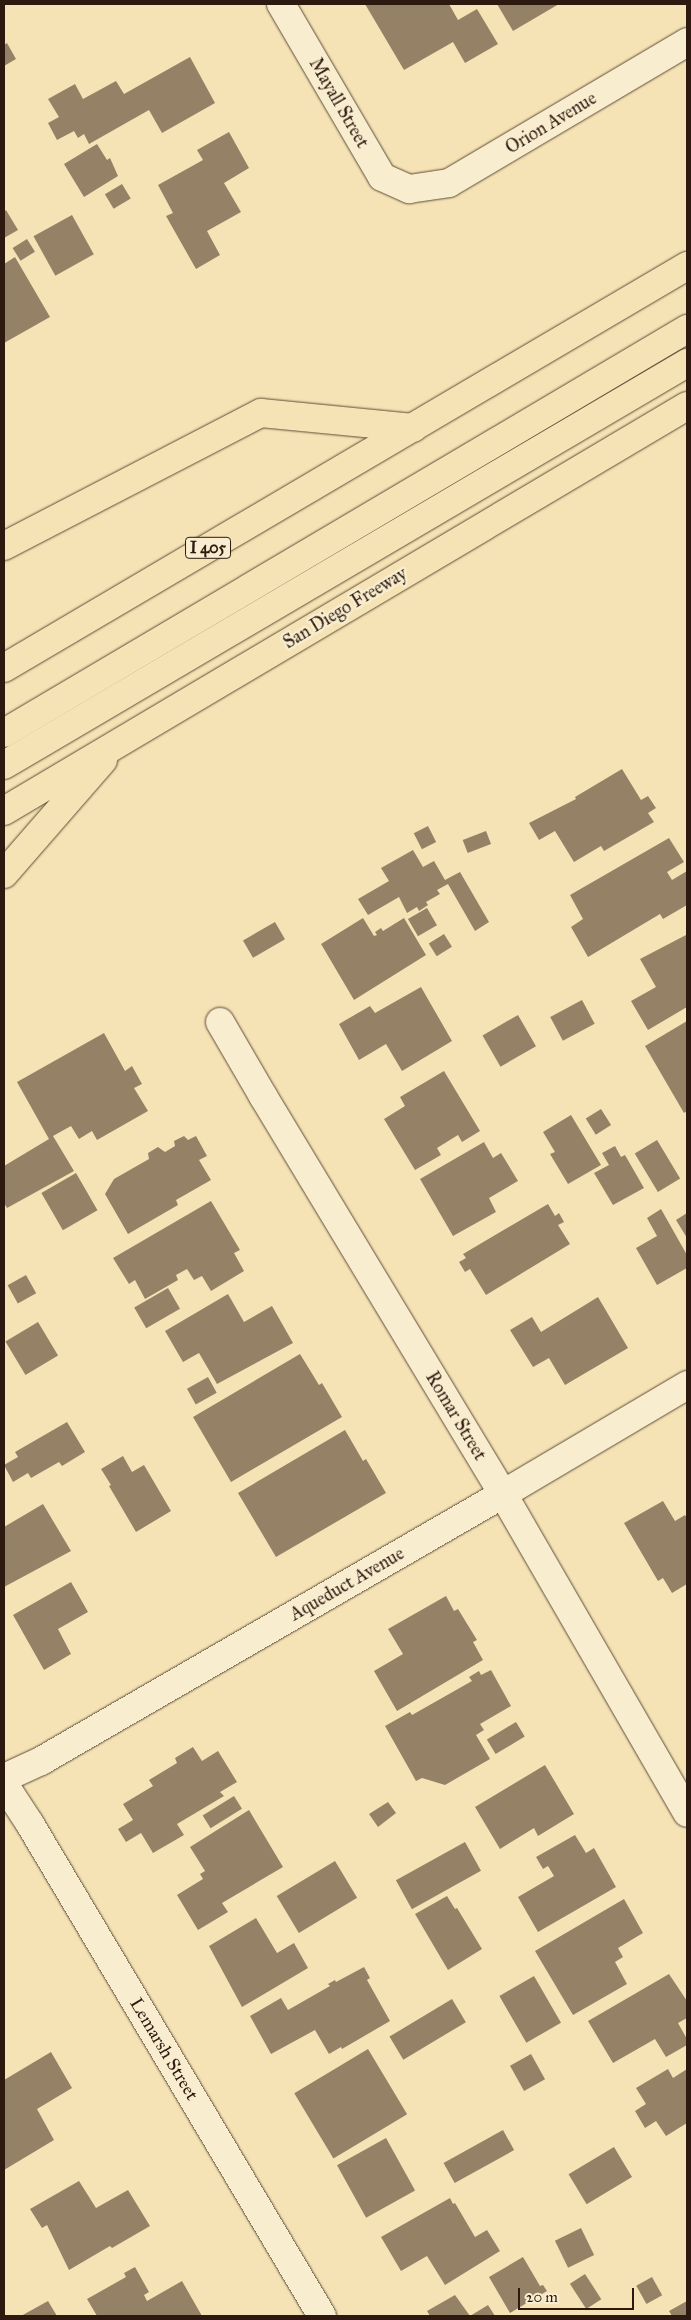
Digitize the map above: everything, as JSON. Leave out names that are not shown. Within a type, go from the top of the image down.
[{"type":"highway","name":"I 405","points":[[4,668],[687,266]]},
{"type":"highway","points":[[4,734],[687,330]]},
{"type":"highway","points":[[4,765],[687,363]]},
{"type":"highway","name":"San Diego Freeway","points":[[4,811],[687,406]]},
{"type":"highway","points":[[4,546],[260,413],[413,428]]},
{"type":"highway","points":[[4,874],[119,742]]},
{"type":"street","name":"Mayall Street","points":[[281,4],[382,177],[409,190]]},
{"type":"street","name":"Orion Avenue","points":[[409,190],[449,183],[687,42]]},
{"type":"street","name":"Romar Street","points":[[220,1022],[503,1494],[687,1813]]},
{"type":"street","name":"Aqueduct Avenue","points":[[4,1778],[41,1761],[503,1494],[687,1385]]},
{"type":"street","name":"Lemarsh Street","points":[[4,1784],[35,1832],[322,2316]]},
{"type":"building","points":[[365,4],[449,4],[458,20],[477,9],[498,44],[465,63],[453,42],[404,70]]},
{"type":"building","points":[[497,4],[559,4],[513,31]]},
{"type":"building","points":[[7,43],[16,59],[4,66],[4,45]]},
{"type":"building","points":[[190,57],[215,103],[162,133],[149,110],[89,144],[84,134],[78,138],[74,131],[57,140],[48,123],[59,117],[48,99],[75,84],[83,99],[116,81],[124,94]]},
{"type":"building","points":[[229,132],[249,168],[224,183],[241,212],[207,231],[220,255],[196,269],[166,216],[173,213],[158,185],[203,160],[197,150]]},
{"type":"building","points":[[97,144],[107,160],[110,158],[118,176],[84,197],[64,164]]},
{"type":"building","points":[[122,184],[131,199],[114,209],[105,194]]},
{"type":"building","points":[[6,210],[18,230],[4,238],[4,212]]},
{"type":"building","points":[[72,215],[94,254],[55,276],[34,236]]},
{"type":"building","points":[[27,239],[35,252],[21,261],[13,248]]},
{"type":"building","points":[[15,257],[50,317],[4,343],[4,264]]},
{"type":"building","points":[[622,769],[641,800],[648,796],[656,808],[648,813],[654,822],[604,851],[601,846],[574,862],[555,831],[539,840],[529,823],[576,799],[575,797]]},
{"type":"building","points":[[428,826],[436,842],[422,849],[414,833]]},
{"type":"building","points":[[486,831],[491,844],[468,853],[463,840]]},
{"type":"building","points":[[669,838],[684,862],[667,872],[672,880],[687,871],[687,905],[663,919],[660,914],[588,957],[571,927],[583,919],[570,895]]},
{"type":"building","points":[[413,850],[423,867],[434,861],[445,880],[460,872],[489,922],[475,931],[448,884],[437,890],[440,894],[426,902],[428,905],[419,911],[417,907],[407,913],[399,897],[368,915],[358,899],[389,881],[381,868]]},
{"type":"building","points":[[427,908],[437,925],[418,936],[408,919]]},
{"type":"building","points":[[363,918],[374,936],[377,935],[375,932],[381,928],[383,931],[404,918],[426,955],[354,1000],[321,944]]},
{"type":"building","points":[[275,922],[285,939],[253,958],[243,940]]},
{"type":"building","points":[[444,934],[452,947],[437,956],[429,944]]},
{"type":"building","points":[[686,935],[687,1007],[648,1030],[631,1001],[656,987],[640,959]]},
{"type":"building","points":[[421,987],[452,1041],[402,1071],[386,1044],[359,1060],[339,1024],[370,1006],[375,1013]]},
{"type":"building","points":[[582,1000],[595,1024],[563,1041],[550,1017]]},
{"type":"building","points":[[518,1015],[536,1046],[500,1067],[482,1036]]},
{"type":"building","points":[[687,1021],[687,1111],[684,1113],[645,1046]]},
{"type":"building","points":[[104,1033],[125,1071],[132,1066],[142,1084],[134,1088],[148,1111],[97,1140],[92,1131],[79,1139],[71,1126],[53,1136],[74,1171],[7,1208],[4,1203],[4,1166],[49,1139],[17,1082]]},
{"type":"building","points":[[444,1071],[480,1131],[462,1142],[458,1135],[437,1148],[441,1155],[415,1170],[384,1119],[405,1106],[400,1097]]},
{"type":"building","points":[[601,1109],[611,1125],[596,1135],[586,1119]]},
{"type":"building","points":[[571,1115],[601,1165],[568,1184],[550,1154],[555,1152],[543,1132]]},
{"type":"building","points":[[184,1136],[188,1140],[196,1136],[207,1156],[199,1160],[211,1180],[176,1200],[178,1205],[128,1234],[105,1194],[114,1179],[149,1159],[148,1153],[158,1147],[165,1152],[175,1146],[174,1141]]},
{"type":"building","points":[[657,1140],[680,1179],[658,1192],[635,1153]]},
{"type":"building","points":[[484,1142],[493,1158],[501,1153],[518,1181],[489,1198],[496,1212],[453,1236],[420,1179]]},
{"type":"building","points":[[615,1146],[621,1157],[625,1155],[644,1188],[613,1205],[594,1173],[609,1165],[602,1153]]},
{"type":"building","points":[[76,1173],[98,1210],[63,1230],[41,1193]]},
{"type":"building","points":[[211,1201],[240,1250],[234,1253],[244,1271],[211,1291],[202,1276],[194,1280],[187,1269],[176,1275],[178,1280],[145,1299],[135,1280],[129,1284],[113,1258]]},
{"type":"building","points":[[548,1204],[555,1216],[559,1213],[564,1222],[558,1225],[570,1244],[486,1295],[470,1269],[465,1272],[459,1262],[466,1258],[463,1254]]},
{"type":"building","points":[[661,1209],[687,1255],[687,1268],[657,1285],[636,1248],[657,1236],[647,1218]]},
{"type":"building","points":[[687,1213],[687,1238],[676,1220]]},
{"type":"building","points":[[26,1275],[36,1293],[18,1304],[8,1285]]},
{"type":"building","points":[[168,1288],[180,1309],[146,1328],[134,1308]]},
{"type":"building","points":[[228,1294],[244,1322],[272,1306],[293,1343],[217,1384],[199,1353],[183,1362],[165,1331]]},
{"type":"building","points":[[598,1297],[628,1348],[565,1385],[549,1358],[533,1367],[510,1330],[532,1317],[541,1332]]},
{"type":"building","points":[[38,1322],[58,1355],[26,1375],[5,1342]]},
{"type":"building","points":[[300,1354],[319,1385],[322,1383],[342,1417],[231,1482],[193,1417]]},
{"type":"building","points":[[208,1377],[217,1393],[196,1404],[187,1389]]},
{"type":"building","points":[[67,1422],[85,1452],[62,1466],[59,1462],[31,1478],[28,1473],[13,1482],[4,1465],[18,1457],[15,1452]]},
{"type":"building","points":[[345,1430],[363,1461],[366,1459],[386,1493],[276,1557],[238,1493]]},
{"type":"building","points":[[123,1456],[132,1472],[144,1465],[171,1511],[136,1532],[101,1469]]},
{"type":"building","points":[[663,1501],[675,1521],[685,1515],[687,1518],[687,1584],[672,1593],[663,1578],[658,1581],[624,1523]]},
{"type":"building","points":[[43,1504],[71,1551],[4,1587],[4,1527]]},
{"type":"building","points":[[71,1582],[88,1612],[58,1629],[71,1654],[44,1670],[13,1615]]},
{"type":"building","points":[[446,1596],[454,1611],[458,1609],[477,1640],[473,1642],[483,1660],[397,1711],[374,1671],[403,1654],[388,1629]]},
{"type":"building","points":[[491,1670],[511,1706],[480,1724],[484,1730],[476,1735],[490,1759],[445,1785],[422,1778],[416,1781],[385,1726],[410,1712],[412,1715],[472,1681],[469,1677],[479,1671],[481,1675]]},
{"type":"building","points":[[516,1722],[525,1737],[496,1754],[487,1740]]},
{"type":"building","points":[[193,1747],[202,1761],[218,1751],[237,1782],[220,1792],[224,1796],[177,1824],[184,1835],[153,1853],[141,1833],[126,1842],[118,1829],[133,1820],[123,1804],[153,1786],[149,1780],[177,1763],[175,1758]]},
{"type":"building","points":[[545,1765],[574,1814],[538,1836],[534,1828],[500,1849],[475,1807]]},
{"type":"building","points":[[234,1796],[242,1809],[211,1828],[203,1816]]},
{"type":"building","points":[[388,1802],[396,1813],[378,1827],[369,1814]]},
{"type":"building","points":[[249,1810],[283,1867],[222,1903],[228,1912],[198,1930],[177,1895],[203,1879],[200,1874],[205,1871],[190,1847]]},
{"type":"building","points":[[575,1835],[586,1853],[594,1848],[616,1887],[538,1932],[518,1897],[554,1876],[548,1866],[543,1869],[536,1857]]},
{"type":"building","points":[[465,1842],[481,1871],[412,1909],[396,1880]]},
{"type":"building","points":[[335,1861],[357,1898],[299,1933],[277,1896]]},
{"type":"building","points":[[447,1896],[455,1909],[457,1908],[482,1949],[448,1970],[415,1914]]},
{"type":"building","points":[[624,1899],[643,1933],[618,1948],[623,1957],[615,1962],[627,1984],[573,2015],[535,1951]]},
{"type":"building","points":[[256,1918],[277,1953],[294,1943],[308,1968],[242,2007],[209,1946]]},
{"type":"building","points":[[364,1967],[370,1978],[367,1980],[390,2021],[342,2049],[341,2047],[329,2054],[315,2030],[271,2054],[250,2016],[281,1998],[288,2010],[330,1986],[328,1984],[335,1980],[336,1982]]},
{"type":"building","points":[[669,1974],[687,2001],[687,2018],[678,2023],[687,2039],[687,2045],[666,2057],[655,2039],[613,2063],[588,2021]]},
{"type":"building","points":[[534,1976],[561,2023],[526,2043],[499,1996]]},
{"type":"building","points":[[452,1999],[466,2022],[403,2060],[389,2037]]},
{"type":"building","points":[[368,2049],[407,2114],[333,2158],[294,2093]]},
{"type":"building","points":[[51,2052],[72,2088],[37,2109],[54,2140],[4,2170],[4,2080]]},
{"type":"building","points":[[531,2054],[545,2079],[524,2091],[510,2066]]},
{"type":"building","points":[[668,2069],[673,2078],[687,2069],[687,2123],[666,2136],[656,2121],[645,2128],[635,2111],[646,2104],[636,2088]]},
{"type":"building","points":[[503,2130],[514,2150],[455,2183],[444,2163]]},
{"type":"building","points":[[386,2138],[415,2190],[366,2218],[337,2165]]},
{"type":"building","points":[[614,2147],[632,2177],[587,2204],[569,2174]]},
{"type":"building","points":[[79,2181],[96,2208],[128,2190],[150,2226],[112,2248],[110,2246],[69,2270],[47,2225],[42,2228],[30,2209]]},
{"type":"building","points":[[450,2198],[453,2204],[455,2203],[475,2237],[487,2230],[500,2251],[445,2285],[427,2256],[401,2271],[381,2237]]},
{"type":"building","points":[[581,2228],[594,2255],[568,2268],[555,2241]]},
{"type":"building","points":[[523,2257],[540,2286],[543,2285],[547,2291],[510,2313],[489,2277]]},
{"type":"building","points":[[135,2267],[149,2292],[144,2295],[147,2301],[182,2281],[202,2316],[97,2316],[87,2299],[126,2277],[124,2273]]},
{"type":"building","points":[[585,2274],[601,2299],[586,2309],[570,2284]]},
{"type":"building","points":[[652,2277],[662,2295],[646,2304],[636,2286]]},
{"type":"building","points":[[455,2295],[470,2316],[430,2316],[427,2311]]},
{"type":"building","points":[[48,2301],[57,2316],[21,2316]]},
{"type":"building","points":[[687,2301],[687,2316],[672,2316],[669,2311]]},
{"type":"building","points":[[488,2305],[495,2316],[470,2316]]}]
